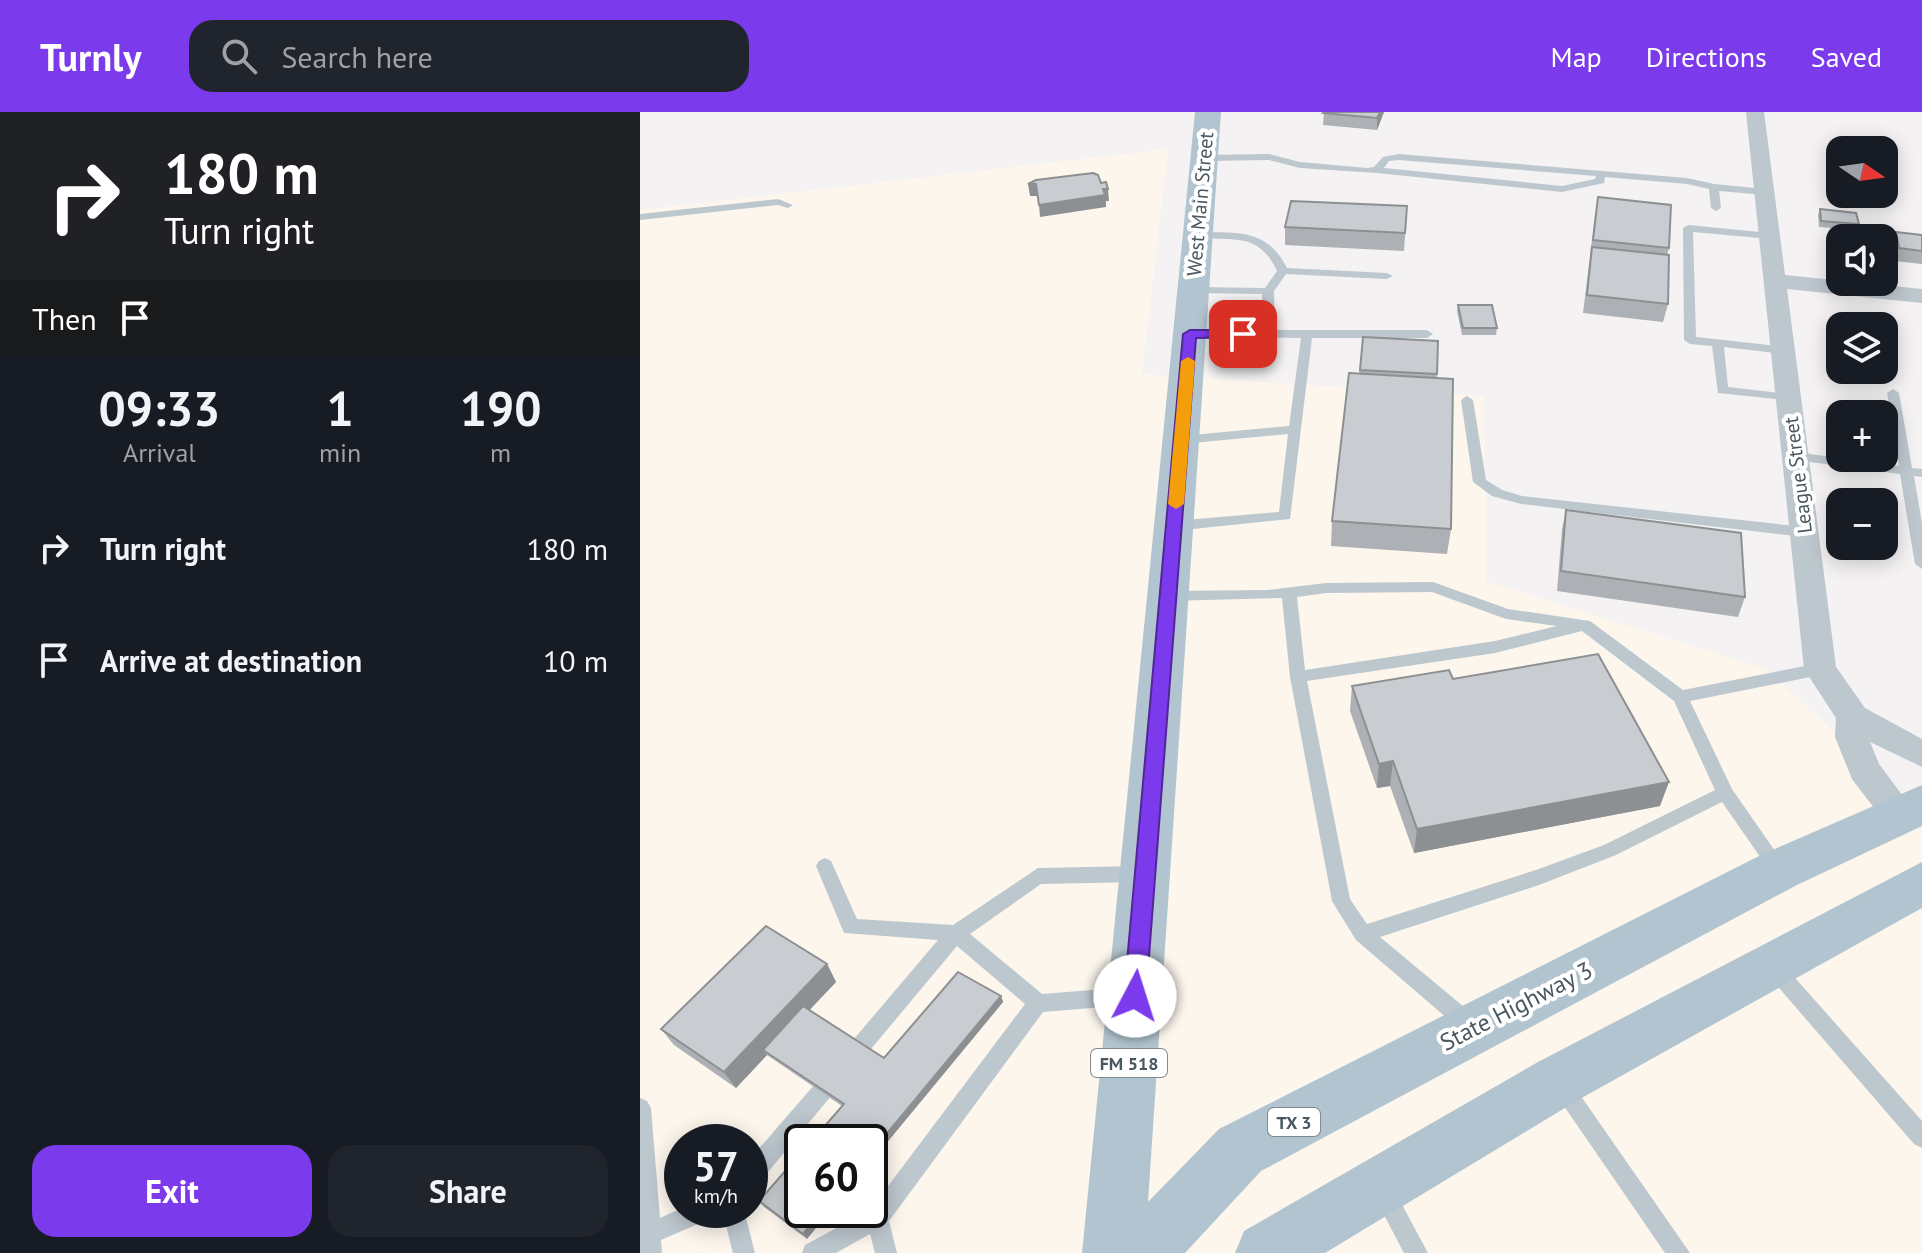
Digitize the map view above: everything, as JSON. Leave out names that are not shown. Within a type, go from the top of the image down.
[{"type":"main road","name":"West Main Street","points":[[1113,1253],[1208,112]]},
{"type":"main road","name":"State Highway 3","points":[[1142,1253],[1240,1150],[1779,870],[1910,809]]},
{"type":"main road","points":[[1266,1253],[1558,1081],[1922,883]]},
{"type":"street","name":"League Street","points":[[1755,112],[1820,669],[1853,717],[1852,737],[1864,770],[1910,809]]},
{"type":"street","points":[[1775,281],[1922,296]]},
{"type":"street","points":[[1853,717],[1922,754]]},
{"type":"lane","points":[[1204,158],[1269,157],[1300,165],[1562,189],[1600,181],[1601,173]]},
{"type":"lane","points":[[1377,170],[1386,159],[1399,157],[1687,181],[1765,192]]},
{"type":"lane","points":[[1714,187],[1716,208]]},
{"type":"lane","points":[[640,217],[778,202],[788,205]]},
{"type":"lane","points":[[1770,236],[1688,228],[1690,340],[1784,350]]},
{"type":"lane","points":[[1198,235],[1258,238],[1276,254],[1283,271]]},
{"type":"lane","points":[[1283,271],[1387,276]]},
{"type":"lane","points":[[1269,334],[1268,291],[1283,271]]},
{"type":"lane","points":[[1193,290],[1268,291]]},
{"type":"lane","points":[[1190,334],[1427,334]]},
{"type":"lane","points":[[1174,526],[1285,516],[1307,334]]},
{"type":"lane","points":[[1718,343],[1722,390],[1789,398]]},
{"type":"lane","points":[[1893,393],[1922,564]]},
{"type":"lane","points":[[1467,400],[1480,482],[1497,493],[1521,500],[1804,532]]},
{"type":"lane","points":[[1181,440],[1295,429]]},
{"type":"lane","points":[[1795,456],[1922,473]]},
{"type":"lane","points":[[1169,596],[1326,588],[1433,587],[1506,614],[1585,625],[1680,697],[1725,793],[1779,870]]},
{"type":"lane","points":[[1289,592],[1298,677],[1341,901],[1363,934],[1473,1028]]},
{"type":"lane","points":[[1298,677],[1495,647],[1585,625]]},
{"type":"lane","points":[[1680,697],[1820,669]]},
{"type":"lane","points":[[1363,934],[1595,856],[1725,793]]},
{"type":"lane","points":[[825,866],[851,927],[956,933],[1038,1003],[1135,996]]},
{"type":"lane","points":[[768,1155],[956,933],[1038,876],[1146,874]]},
{"type":"lane","points":[[1771,963],[1922,1137]]},
{"type":"lane","points":[[888,1203],[1038,1003]]},
{"type":"lane","points":[[1558,1081],[1679,1253]]},
{"type":"lane","points":[[640,1108],[650,1243],[675,1228]]},
{"type":"lane","points":[[1379,1186],[1417,1253]]},
{"type":"lane","points":[[738,1228],[744,1253]]},
{"type":"lane","points":[[813,1253],[859,1228]]},
{"type":"lane","points":[[880,1228],[886,1253]]},
{"type":"shaded area","points":[[1168,149],[1142,374],[1484,396],[1486,581],[1767,669],[1922,815],[1922,1253],[640,1253],[640,210]]},
{"type":"building","points":[[1324,112],[1380,112],[1377,118]]},
{"type":"building","points":[[1098,175],[1101,183],[1106,182],[1108,189],[1103,189],[1105,195],[1039,205],[1036,184],[1028,184],[1036,180]]},
{"type":"building","points":[[1598,197],[1671,205],[1669,248],[1593,240]]},
{"type":"building","points":[[1291,201],[1407,206],[1405,233],[1285,227]]},
{"type":"building","points":[[1820,209],[1856,213],[1859,224],[1821,221]]},
{"type":"building","points":[[1898,232],[1922,235],[1922,251],[1899,248]]},
{"type":"building","points":[[1592,247],[1669,255],[1668,304],[1587,295]]},
{"type":"building","points":[[1458,305],[1492,305],[1497,328],[1463,328]]},
{"type":"building","points":[[1363,337],[1438,341],[1437,374],[1360,370]]},
{"type":"building","points":[[1349,373],[1453,379],[1451,529],[1332,521]]},
{"type":"building","points":[[1566,510],[1741,533],[1745,597],[1561,571]]},
{"type":"building","points":[[1598,654],[1669,782],[1417,829],[1393,761],[1379,764],[1352,686],[1449,670],[1453,679]]},
{"type":"building","points":[[766,926],[827,964],[724,1072],[661,1029]]},
{"type":"building","points":[[958,972],[1001,996],[888,1132],[888,1124],[827,1124],[844,1104],[763,1050],[803,1006],[884,1058]]},
{"type":"building","points":[[784,1173],[784,1220],[768,1208],[768,1191]]},
{"type":"slow traffic","points":[[1176,504],[1188,361]]},
{"type":"route","points":[[1135,996],[1190,334],[1243,334]]}]
